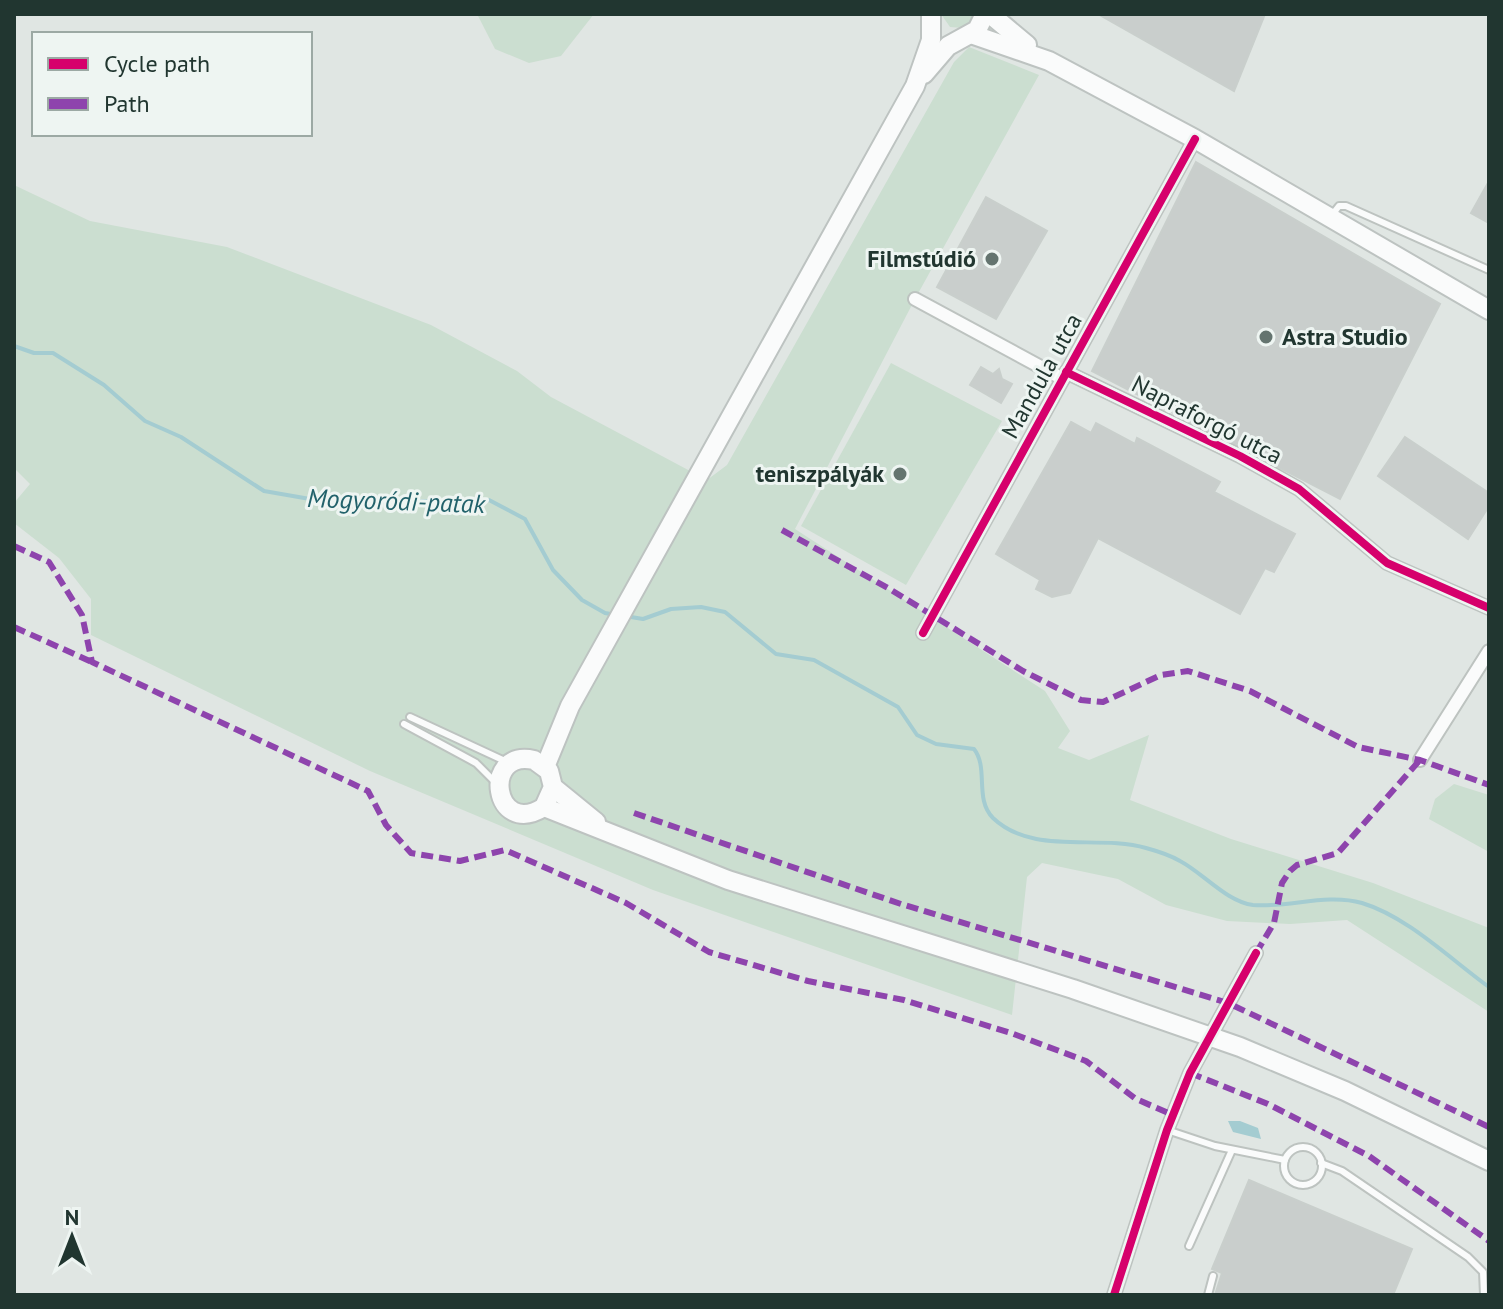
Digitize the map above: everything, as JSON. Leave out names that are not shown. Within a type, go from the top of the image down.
[{"type":"main road","points":[[915,86],[948,46],[966,36],[987,14],[1049,61],[1195,139],[1489,310]]},
{"type":"main road","points":[[931,17],[941,32],[966,36],[1049,61]]},
{"type":"main road","points":[[553,787],[544,807],[528,814],[510,809],[498,786],[504,769],[528,763],[570,706],[915,86],[931,40],[931,17]]},
{"type":"main road","points":[[528,763],[611,833]]},
{"type":"main road","points":[[544,807],[728,880],[1210,1035],[1345,1091],[1489,1161]]},
{"type":"street","name":"Mandula utca","points":[[923,633],[1195,139]]},
{"type":"street","name":"Napraforgó utca","points":[[915,299],[1065,375],[1264,469],[1299,489],[1387,563],[1489,608]]},
{"type":"street","points":[[1420,760],[1489,651]]},
{"type":"street","points":[[1114,1295],[1167,1130],[1190,1073],[1256,953]]},
{"type":"lane","points":[[1330,218],[1339,206],[1346,206],[1489,270]]},
{"type":"lane","points":[[410,717],[528,763]]},
{"type":"lane","points":[[404,724],[476,763],[498,786]]},
{"type":"lane","points":[[1167,1130],[1232,1150],[1285,1160]]},
{"type":"lane","points":[[1306,1147],[1315,1151],[1321,1163],[1319,1176],[1304,1185],[1288,1178],[1285,1160],[1297,1148],[1306,1147]]},
{"type":"lane","points":[[1189,1246],[1232,1150]]},
{"type":"lane","points":[[1321,1163],[1342,1171],[1468,1257],[1483,1272],[1484,1295]]},
{"type":"lane","points":[[1208,1295],[1213,1276]]},
{"type":"green space","points":[[477,14],[594,14],[561,56],[529,63],[495,49]]},
{"type":"green space","points":[[941,14],[975,14],[963,28],[950,27]]},
{"type":"green space","points":[[969,47],[1039,75],[915,299],[795,529],[1045,691],[1070,731],[1058,748],[1089,760],[1149,735],[1130,800],[1231,839],[1373,883],[1489,928],[1489,1012],[1347,920],[1290,924],[1227,921],[1166,905],[1118,879],[1042,863],[1027,877],[1012,1015],[653,890],[370,771],[91,635],[91,599],[59,558],[14,523],[14,503],[30,484],[14,468],[14,185],[90,221],[227,247],[431,325],[517,371],[551,397],[707,480],[727,465],[954,62]]},
{"type":"green space","name":"teniszpályák","points":[[891,363],[1002,421],[906,585],[801,526]]},
{"type":"green space","points":[[1454,784],[1489,795],[1489,852],[1429,819],[1435,799]]},
{"type":"water","points":[[1228,1121],[1240,1121],[1258,1128],[1261,1139],[1233,1132]]},
{"type":"building","points":[[1098,14],[1265,14],[1234,91]]},
{"type":"building","name":"Astra Studio","points":[[1196,162],[1440,304],[1340,499],[1092,371]]},
{"type":"building","points":[[1489,181],[1489,223],[1471,213]]},
{"type":"building","name":"Filmstúdió","points":[[986,197],[1047,231],[996,319],[937,287]]},
{"type":"building","points":[[981,367],[993,374],[999,369],[1002,379],[1012,384],[1001,403],[970,385]]},
{"type":"building","points":[[1071,422],[1091,433],[1096,423],[1135,444],[1137,438],[1220,482],[1214,492],[1295,534],[1274,572],[1265,568],[1240,614],[1098,538],[1070,593],[1052,597],[1036,589],[1040,580],[996,554]]},
{"type":"building","points":[[1405,437],[1489,493],[1489,506],[1468,539],[1378,476]]},
{"type":"building","points":[[1249,1180],[1412,1249],[1393,1295],[1215,1295],[1222,1273],[1212,1269]]},
{"type":"waterway","name":"Mogyoródi-patak","points":[[14,346],[34,353],[53,353],[104,385],[145,421],[181,437],[264,491],[333,503],[489,500],[525,519],[553,570],[582,600],[605,613],[616,615]]},
{"type":"waterway","name":"Mogyoródi-patak","points":[[625,616],[643,619],[671,609],[701,607],[725,612],[776,654],[814,660],[898,707],[917,735],[936,744],[974,749],[981,765],[987,810],[1009,830],[1046,840],[1127,844],[1155,850],[1189,866],[1243,903],[1280,905],[1321,900],[1362,903],[1412,928],[1489,987]]},
{"type":"marked path","points":[[782,530],[888,588],[1023,671],[1081,700],[1103,702],[1161,675],[1188,671],[1250,691],[1358,747],[1420,760],[1489,785]]},
{"type":"marked path","points":[[14,546],[49,562],[82,615],[92,662],[368,791],[386,825],[411,853],[460,861],[505,850],[626,903],[709,952],[808,981],[904,1000],[1011,1033],[1086,1061],[1136,1099],[1173,1115]]},
{"type":"marked path","points":[[14,627],[92,662]]},
{"type":"marked path","points":[[1256,953],[1274,923],[1282,883],[1290,871],[1297,865],[1338,853],[1420,760]]},
{"type":"marked path","points":[[634,813],[901,904],[1228,1003],[1489,1127]]},
{"type":"marked path","points":[[1190,1073],[1268,1104],[1369,1156],[1489,1241]]},
{"type":"cycle path","points":[[923,633],[1195,139]]},
{"type":"cycle path","points":[[1066,372],[1240,456],[1299,489],[1387,563],[1489,608]]},
{"type":"cycle path","points":[[1114,1295],[1167,1130],[1190,1073],[1256,953]]},
{"type":"place","name":"Filmstúdió","points":[[992,259]]},
{"type":"place","name":"Astra Studio","points":[[1266,337]]},
{"type":"place","name":"teniszpályák","points":[[900,474]]}]
